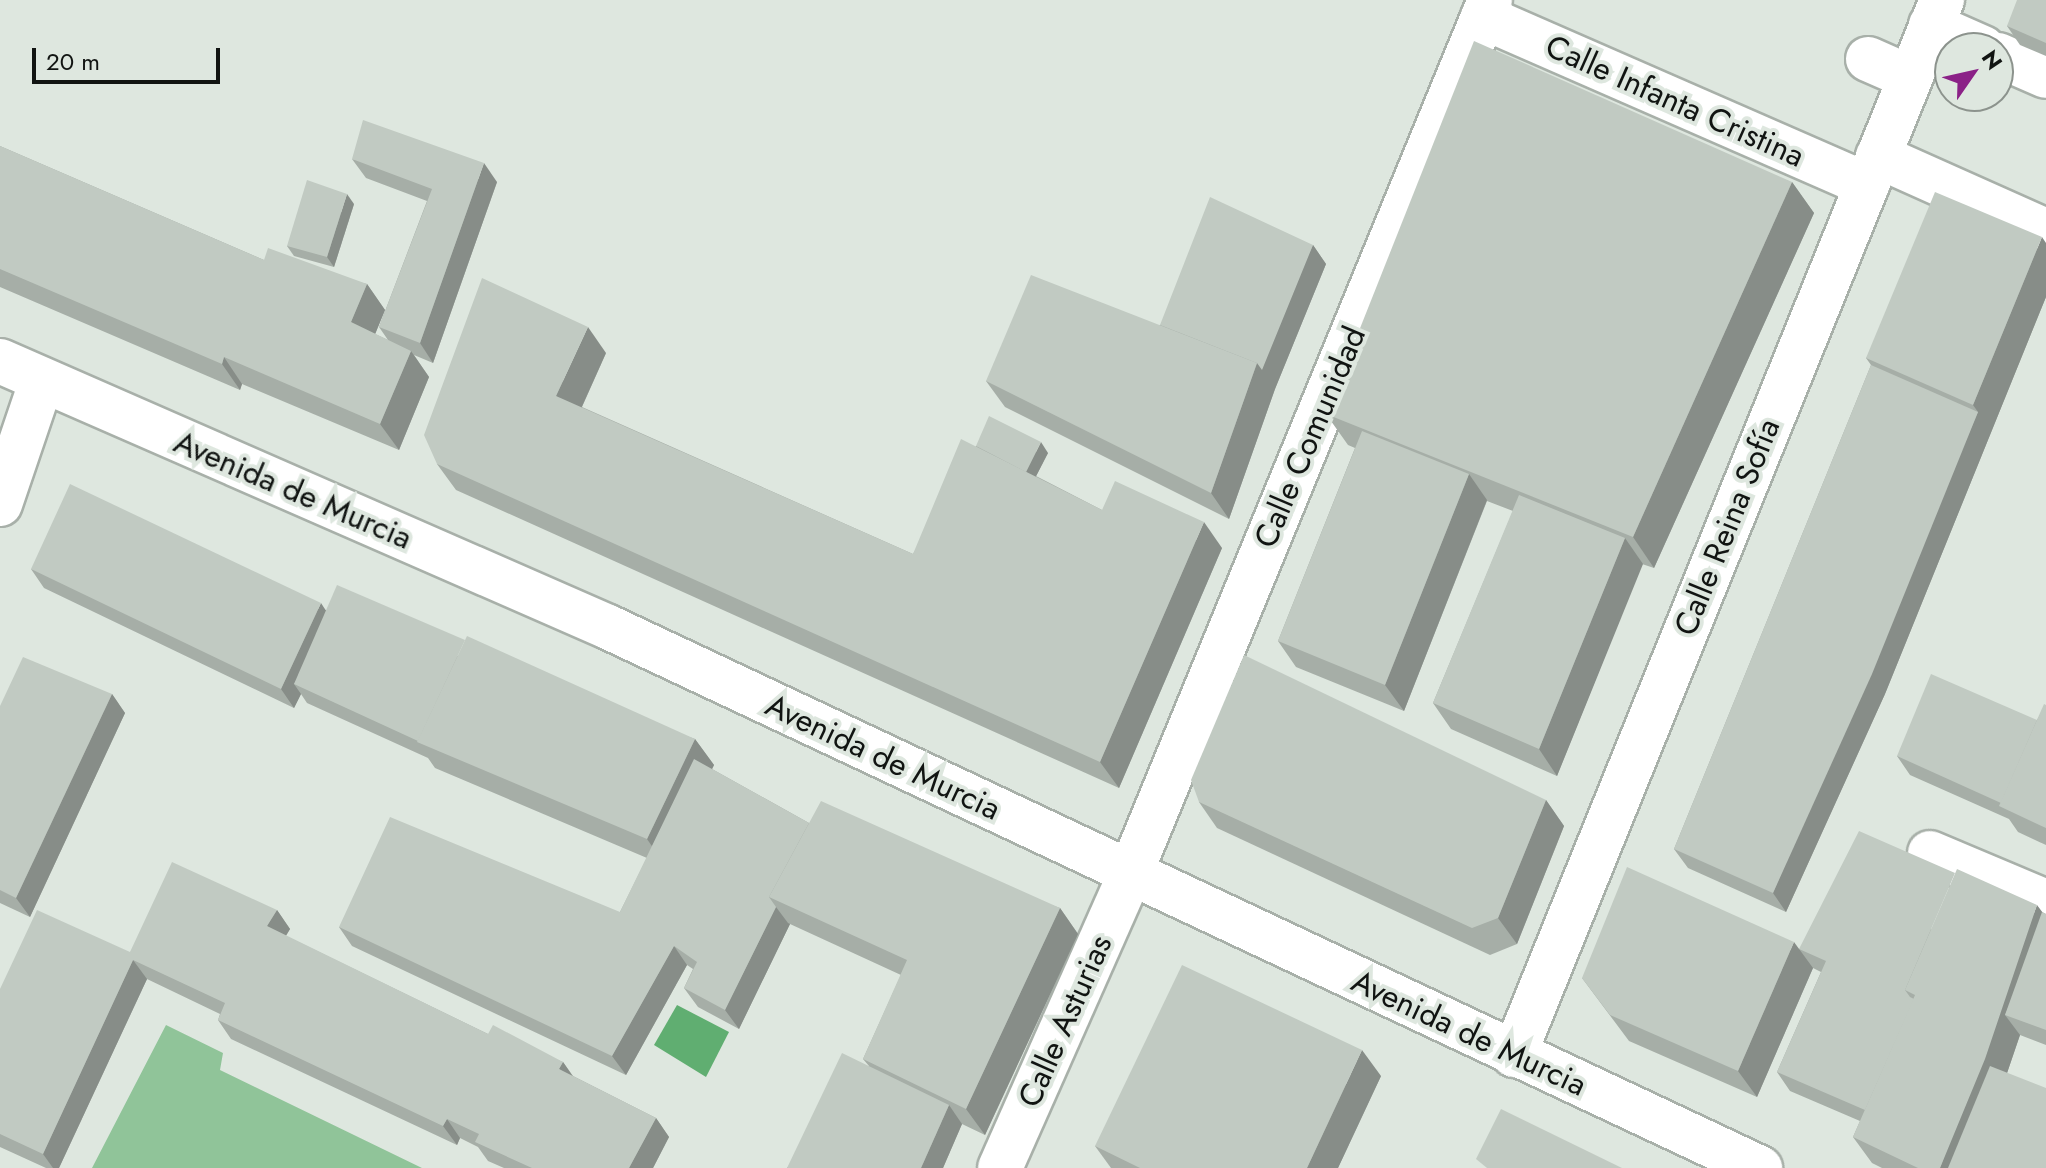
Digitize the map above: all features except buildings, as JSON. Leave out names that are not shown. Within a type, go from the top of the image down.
[{"type":"street","name":"Calle Infanta Cristina","points":[[1486,9],[1872,170],[2046,231]]},
{"type":"street","name":"Calle Comunidad","points":[[1130,874],[1486,9]]},
{"type":"street","name":"Calle Reina Sofía","points":[[1514,1055],[1936,13]]},
{"type":"street","points":[[1936,13],[1962,32]]},
{"type":"street","points":[[1868,59],[1909,77]]},
{"type":"street","points":[[2014,62],[2046,76]]},
{"type":"street","name":"Avenida de Murcia","points":[[0,361],[608,627],[1760,1168]]},
{"type":"street","points":[[0,504],[42,380]]},
{"type":"street","points":[[1930,853],[2046,902]]},
{"type":"street","name":"Calle Asturias","points":[[1000,1168],[1130,874]]},
{"type":"shaded area","points":[[677,1005],[729,1032],[706,1077],[654,1045]]},
{"type":"shaded area","points":[[166,1025],[223,1053],[220,1070],[422,1168],[92,1168]]}]
